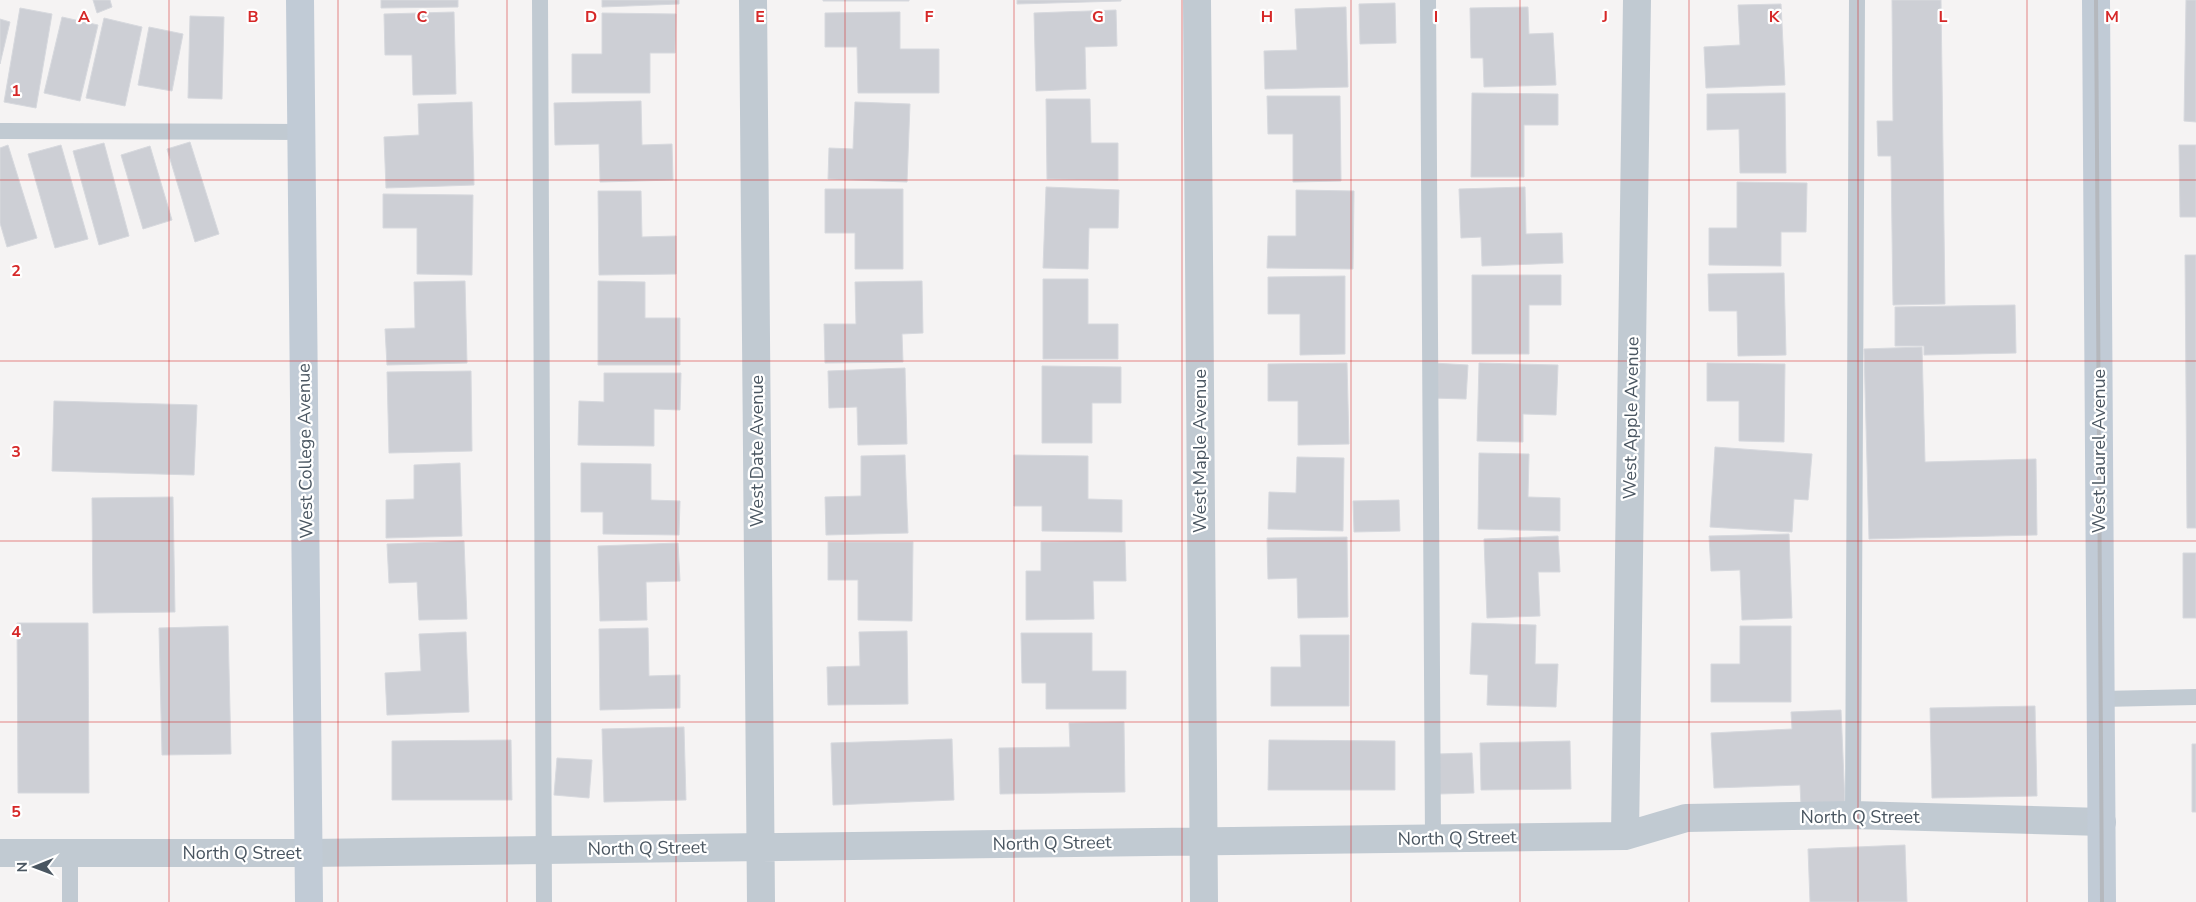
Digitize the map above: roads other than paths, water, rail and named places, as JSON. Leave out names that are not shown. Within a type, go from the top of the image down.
[{"type":"street","name":"West College Avenue","points":[[300,0],[308,902]]},
{"type":"street","name":"West Date Avenue","points":[[754,0],[761,902]]},
{"type":"street","name":"West Maple Avenue","points":[[1197,0],[1204,902]]},
{"type":"street","name":"West Apple Avenue","points":[[1625,836],[1637,0]]},
{"type":"street","name":"West Laurel Avenue","points":[[2096,0],[2102,902]]},
{"type":"street","name":"North Q Street","points":[[0,853],[308,854],[760,846],[1625,836],[1686,818],[1853,815],[2102,822]]},
{"type":"lane","points":[[540,0],[542,850],[544,902]]},
{"type":"lane","points":[[1428,0],[1433,838]]},
{"type":"lane","points":[[1853,815],[1857,0]]},
{"type":"lane","points":[[0,131],[302,132]]},
{"type":"lane","points":[[2101,699],[2196,697]]},
{"type":"lane","points":[[70,853],[70,902]]},
{"type":"railway","points":[[2096,0],[2102,902]]}]
